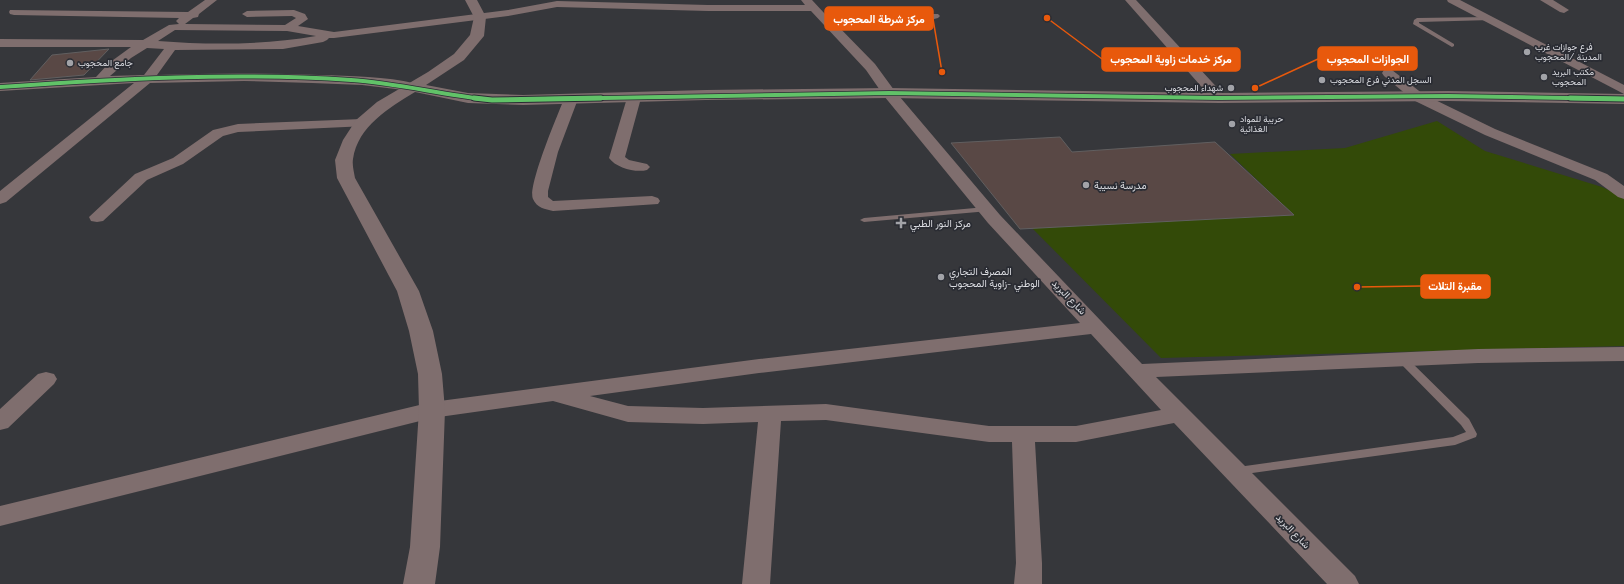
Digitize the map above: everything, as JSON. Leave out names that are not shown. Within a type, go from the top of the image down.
[{"type":"street","points":[[36,0],[10,14],[212,15]]},
{"type":"street","points":[[100,80],[113,66],[212,0]]},
{"type":"street","points":[[1130,0],[1219,98]]},
{"type":"street","points":[[1452,0],[1624,90]]},
{"type":"street","points":[[1544,0],[1564,10]]},
{"type":"street","points":[[0,43],[144,44],[171,47],[284,45],[476,9],[533,10],[562,2],[814,8],[934,16]]},
{"type":"street","points":[[126,14],[145,4]]},
{"type":"street","name":"شارع البريد","points":[[814,8],[871,67],[889,93],[986,208],[1137,370],[1345,584]]},
{"type":"street","points":[[419,584],[425,547],[432,410],[430,374],[420,331],[408,291],[346,178],[344,160],[351,140],[362,123],[382,105],[433,75],[459,57],[477,36],[476,9]]},
{"type":"street","points":[[234,15],[294,13],[301,16],[302,19],[287,28]]},
{"type":"street","points":[[173,27],[287,28],[334,35]]},
{"type":"street","points":[[0,199],[148,78],[171,47]]},
{"type":"street","points":[[1388,73],[1418,97],[1490,132],[1601,177],[1624,194]]},
{"type":"street","points":[[0,87],[100,80],[190,77],[301,78],[380,83],[492,100],[571,100],[720,95],[889,93],[1219,98],[1418,97],[1624,99]]},
{"type":"street","points":[[634,98],[617,158],[624,163],[642,167]]},
{"type":"street","points":[[571,100],[550,152],[540,191],[540,198],[545,204],[554,206],[652,201]]},
{"type":"street","points":[[98,217],[141,177],[178,161],[218,133],[238,128],[362,123]]},
{"type":"street","points":[[1601,177],[1624,176]]},
{"type":"street","points":[[0,516],[432,410],[759,366],[1097,327]]},
{"type":"street","points":[[1137,370],[1478,356],[1624,354]]},
{"type":"street","points":[[0,422],[46,379]]},
{"type":"street","points":[[551,394],[628,414],[702,416],[826,412],[989,434],[1076,434],[1180,414]]},
{"type":"street","points":[[756,584],[770,414]]},
{"type":"street","points":[[1023,434],[1029,563],[1028,584]]},
{"type":"lane","points":[[1452,45],[1416,24],[1417,20],[1489,19]]},
{"type":"lane","points":[[864,220],[986,208]]},
{"type":"lane","points":[[1236,472],[1455,441],[1472,434],[1465,422],[1402,359]]},
{"type":"green space","points":[[1437,121],[1485,151],[1602,187],[1624,199],[1624,346],[1161,358],[1032,228],[1294,215],[1230,154],[1345,148]]},
{"type":"building","name":"جامع المحجوب","points":[[109,49],[84,75],[30,80],[52,55]]},
{"type":"building","name":"مدرسة نسيبة","points":[[1060,137],[1072,152],[1215,142],[1294,215],[1020,229],[951,143]]},
{"type":"cycle path","points":[[0,87],[132,79],[263,77],[351,80],[492,100],[889,93],[1219,98],[1448,96],[1624,99]]},
{"type":"place","name":"مركز خدمات زاوية المحجوب","points":[[1047,18]]},
{"type":"place","name":"فرع جوازات غرب المدينة /المحجوب","points":[[1527,52]]},
{"type":"place","name":"جامع المحجوب","points":[[70,63]]},
{"type":"place","name":"مركز شرطة المحجوب","points":[[942,72]]},
{"type":"place","name":"مكتب البريد المحجوب","points":[[1544,77]]},
{"type":"place","name":"السجل المدني فرع المحجوب","points":[[1322,80]]},
{"type":"place","name":"شهداء المحجوب","points":[[1231,88]]},
{"type":"place","name":"الجوازات المحجوب","points":[[1255,88]]},
{"type":"place","name":"حريبة للمواد الغذائية","points":[[1232,124]]},
{"type":"place","name":"مدرسة نسيبة","points":[[1086,185]]},
{"type":"place","name":"مركز النور الطبي","points":[[901,223]]},
{"type":"place","name":"المصرف التجاري الوطني -زاوية المحجوب","points":[[941,277]]},
{"type":"place","name":"مقبرة التلات","points":[[1357,287]]}]
